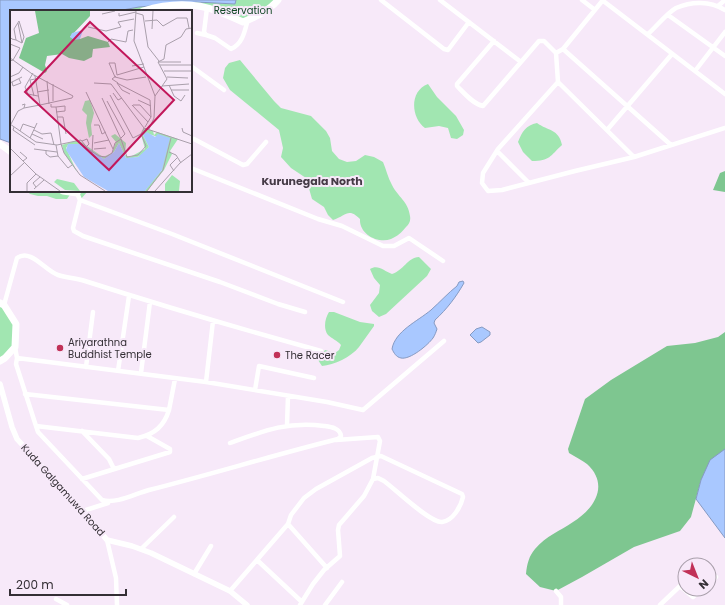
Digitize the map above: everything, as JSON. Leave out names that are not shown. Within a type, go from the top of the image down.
[{"type":"main road","points":[[152,10],[188,4],[215,10],[243,22],[270,8],[278,0]]},
{"type":"main road","points":[[0,144],[10,151]]},
{"type":"main road","points":[[67,192],[78,195]]},
{"type":"main road","points":[[0,361],[5,358],[15,346],[16,324],[2,304]]},
{"type":"street","points":[[381,0],[444,49],[448,50],[469,22]]},
{"type":"street","points":[[440,0],[521,62]]},
{"type":"street","points":[[582,0],[595,10]]},
{"type":"street","points":[[556,53],[563,49],[602,0],[725,94]]},
{"type":"street","points":[[718,6],[725,0]]},
{"type":"street","points":[[648,34],[675,9],[702,2],[718,6],[725,10]]},
{"type":"street","points":[[206,35],[204,32],[207,8]]},
{"type":"street","points":[[668,16],[725,56]]},
{"type":"street","points":[[197,33],[215,38],[232,48],[237,46],[241,41],[248,19]]},
{"type":"street","points":[[695,71],[725,32]]},
{"type":"street","points":[[494,41],[457,84],[457,86],[466,95],[480,106],[483,106],[540,41],[544,41],[556,53],[558,82],[634,157]]},
{"type":"street","points":[[563,49],[671,145]]},
{"type":"street","points":[[607,130],[672,54]]},
{"type":"street","points":[[192,67],[224,90]]},
{"type":"street","points":[[558,82],[496,152],[483,173],[482,183],[488,191],[502,190],[634,157],[725,128]]},
{"type":"street","points":[[192,139],[243,165],[247,164],[266,142]]},
{"type":"street","points":[[496,152],[529,183]]},
{"type":"street","points":[[192,168],[318,219],[342,226],[383,246],[394,246],[409,238],[443,261]]},
{"type":"street","points":[[306,312],[278,304],[220,282],[83,236],[74,231],[73,228],[78,195],[343,302]]},
{"type":"street","points":[[2,304],[17,258],[21,255],[27,255],[57,275],[81,280],[213,321],[321,351]]},
{"type":"street","points":[[118,371],[129,296]]},
{"type":"street","points":[[140,373],[150,302]]},
{"type":"street","points":[[86,367],[93,312]]},
{"type":"street","points":[[206,382],[213,321]]},
{"type":"street","points":[[17,358],[206,382],[327,402],[365,410],[444,340]]},
{"type":"street","points":[[15,346],[17,358],[16,364],[38,432],[102,500],[110,502],[113,501]]},
{"type":"street","points":[[255,390],[259,366],[314,378]]},
{"type":"street","points":[[36,426],[138,438],[147,436],[160,427],[167,416],[175,379]]},
{"type":"street","name":"Kuda Galgamuwa Road","points":[[0,384],[17,439],[83,511],[107,540],[141,549],[230,591],[247,605]]},
{"type":"street","points":[[25,394],[169,410]]},
{"type":"street","points":[[287,425],[288,396]]},
{"type":"street","points":[[230,443],[287,425],[309,424],[337,429],[340,436],[334,440]]},
{"type":"street","points":[[82,431],[110,459],[114,469]]},
{"type":"street","points":[[82,479],[170,452],[170,449],[147,436]]},
{"type":"street","points":[[83,511],[113,501],[334,440],[378,438],[380,441],[374,479],[364,496],[339,525],[340,556],[313,584],[301,604],[257,560]]},
{"type":"street","points":[[230,591],[288,524],[291,515],[304,498],[362,463],[377,456],[380,456],[462,494],[463,497],[461,504],[450,519],[442,522],[436,521],[422,512],[384,481],[378,478],[374,479]]},
{"type":"street","points":[[141,549],[174,517]]},
{"type":"street","points":[[288,524],[327,568]]},
{"type":"street","points":[[107,540],[116,578],[117,605]]},
{"type":"street","points":[[194,574],[211,546]]},
{"type":"street","points":[[325,605],[342,582]]},
{"type":"street","points":[[660,605],[677,589]]},
{"type":"street","points":[[556,591],[561,597],[561,605]]},
{"type":"street","points":[[56,599],[67,605]]},
{"type":"green space","name":"Reservation","points":[[236,0],[278,0],[243,22],[188,4],[149,10],[122,10],[196,2],[234,4]]},
{"type":"green space","points":[[240,60],[281,108],[311,116],[326,131],[330,138],[332,151],[339,159],[347,162],[356,161],[365,155],[374,157],[383,162],[392,185],[409,211],[410,222],[396,237],[386,240],[375,239],[363,229],[360,219],[356,215],[350,213],[333,220],[328,215],[324,207],[312,199],[306,178],[291,168],[281,157],[283,148],[279,130],[230,90],[223,78],[225,68],[229,63]]},
{"type":"green space","points":[[428,84],[437,97],[456,116],[464,130],[463,135],[457,139],[451,138],[448,128],[439,126],[425,128],[420,124],[415,112],[415,98],[422,87]]},
{"type":"green space","points":[[537,123],[556,133],[561,140],[562,145],[546,159],[532,161],[523,152],[518,142],[521,135],[530,125]]},
{"type":"green space","points":[[725,171],[725,192],[713,190],[720,173]]},
{"type":"green space","points":[[28,192],[87,192],[80,200],[77,193],[71,193],[67,199],[56,199],[47,196],[30,194]]},
{"type":"green space","points":[[419,257],[431,269],[427,276],[386,314],[379,317],[372,311],[370,305],[379,293],[380,285],[374,278],[370,269],[376,267],[392,274],[400,270],[411,260]]},
{"type":"green space","points":[[0,303],[16,324],[15,347],[0,361]]},
{"type":"green space","points":[[329,312],[334,312],[360,322],[374,324],[374,326],[356,351],[337,362],[322,366],[318,360],[325,350],[335,353],[339,350],[341,345],[326,333],[326,317]]},
{"type":"green space","points":[[725,332],[725,449],[701,480],[691,517],[680,531],[634,547],[556,591],[540,587],[526,574],[531,554],[539,544],[581,517],[593,503],[598,488],[594,472],[587,464],[569,453],[568,449],[585,399],[611,380],[667,346],[695,343],[718,337]]},
{"type":"water","points":[[0,0],[236,0],[235,4],[196,2],[122,10],[10,10],[10,143],[0,139]]},
{"type":"water","points":[[463,281],[464,283],[454,298],[435,320],[434,323],[437,329],[431,341],[409,357],[401,358],[396,356],[392,349],[394,343],[402,332],[431,310],[457,286],[459,282]]},
{"type":"water","points":[[482,327],[490,332],[490,335],[478,343],[470,335],[476,329]]},
{"type":"water","points":[[725,449],[725,538],[696,499],[701,480],[710,460]]},
{"type":"place","name":"Ariyarathna Buddhist Temple","points":[[60,348]]},
{"type":"place","name":"The Racer","points":[[277,355]]},
{"type":"district","name":"Kurunegala North","points":[[312,181]]}]
